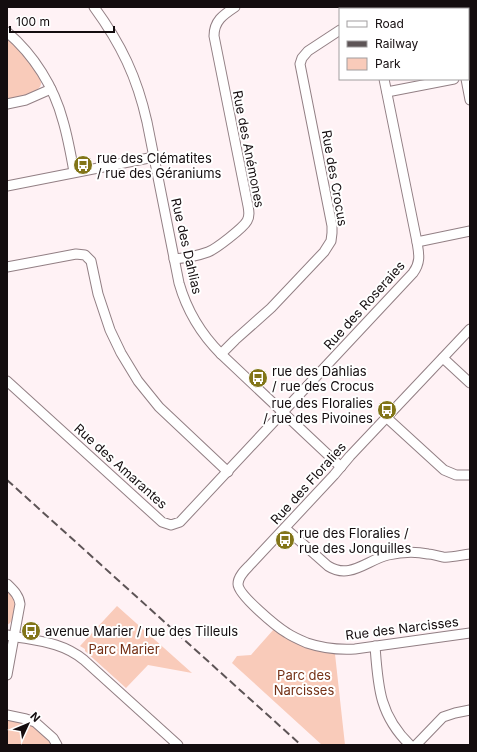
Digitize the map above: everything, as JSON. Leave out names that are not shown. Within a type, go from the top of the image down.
[{"type":"street","name":"Rue des Anémones","points":[[174,260],[204,253],[214,249],[241,228],[249,218],[248,206],[214,36],[214,29],[217,22],[235,7]]},
{"type":"street","name":"Rue des Dahlias","points":[[97,8],[115,38],[131,70],[143,106],[174,260],[182,290],[191,313],[204,335],[220,354],[341,467]]},
{"type":"street","name":"Rue des Crocus","points":[[220,354],[275,304],[324,252],[331,241],[332,226],[300,64],[303,55],[339,31]]},
{"type":"street","points":[[7,32],[18,42],[35,62],[51,89],[63,121],[74,172]]},
{"type":"street","name":"Rue des Roseraies","points":[[282,412],[413,273],[418,263],[419,254],[417,242],[384,80]]},
{"type":"street","points":[[387,92],[449,80]]},
{"type":"street","points":[[466,80],[470,100]]},
{"type":"street","points":[[7,104],[26,100],[51,89]]},
{"type":"street","points":[[7,186],[154,156]]},
{"type":"street","points":[[417,242],[470,231]]},
{"type":"street","points":[[7,267],[76,254],[83,254],[90,258],[98,294],[108,325],[121,353],[134,375],[159,407],[228,472]]},
{"type":"street","name":"Rue des Floralies","points":[[238,588],[238,582],[244,572],[386,417],[470,329]]},
{"type":"street","points":[[443,358],[470,383]]},
{"type":"street","name":"Rue des Amarantes","points":[[7,381],[159,519],[165,524],[171,525],[180,522],[282,412]]},
{"type":"street","points":[[386,417],[444,470],[456,475],[470,475]]},
{"type":"street","points":[[285,528],[328,566],[342,572],[355,570],[380,557],[396,553],[408,552],[446,557],[470,554]]},
{"type":"street","points":[[7,584],[17,594],[20,601],[11,636],[7,675]]},
{"type":"street","name":"Rue des Narcisses","points":[[238,588],[246,598],[287,633],[316,646],[339,649],[355,648],[470,633]]},
{"type":"street","points":[[11,636],[58,645],[75,654],[84,660],[175,744]]},
{"type":"street","points":[[375,646],[379,684],[384,708],[393,726],[410,745]]},
{"type":"street","points":[[416,745],[442,718],[455,712],[470,710]]},
{"type":"street","points":[[7,715],[35,722],[53,738],[56,745]]},
{"type":"green space","points":[[7,38],[32,66],[40,79],[41,85],[32,93],[7,100]]},
{"type":"green space","points":[[7,591],[15,599],[15,603],[12,620],[7,625]]},
{"type":"green space","name":"Parc Marier","points":[[117,606],[192,673],[148,665],[126,688],[80,646]]},
{"type":"green space","name":"Parc des Narcisses","points":[[274,629],[308,648],[335,654],[345,745],[322,745],[232,663],[237,656],[251,655]]},
{"type":"green space","points":[[10,720],[31,725],[49,741],[51,745],[7,745],[7,721]]},
{"type":"railway","points":[[7,480],[301,745]]},
{"type":"place","name":"rue des Clématites / rue des Géraniums","points":[[83,165]]},
{"type":"place","name":"rue des Dahlias / rue des Crocus","points":[[258,378]]},
{"type":"place","name":"rue des Floralies / rue des Pivoines","points":[[387,410]]},
{"type":"place","name":"rue des Floralies / rue des Jonquilles","points":[[285,540]]},
{"type":"place","name":"avenue Marier / rue des Tilleuls","points":[[31,631]]}]
